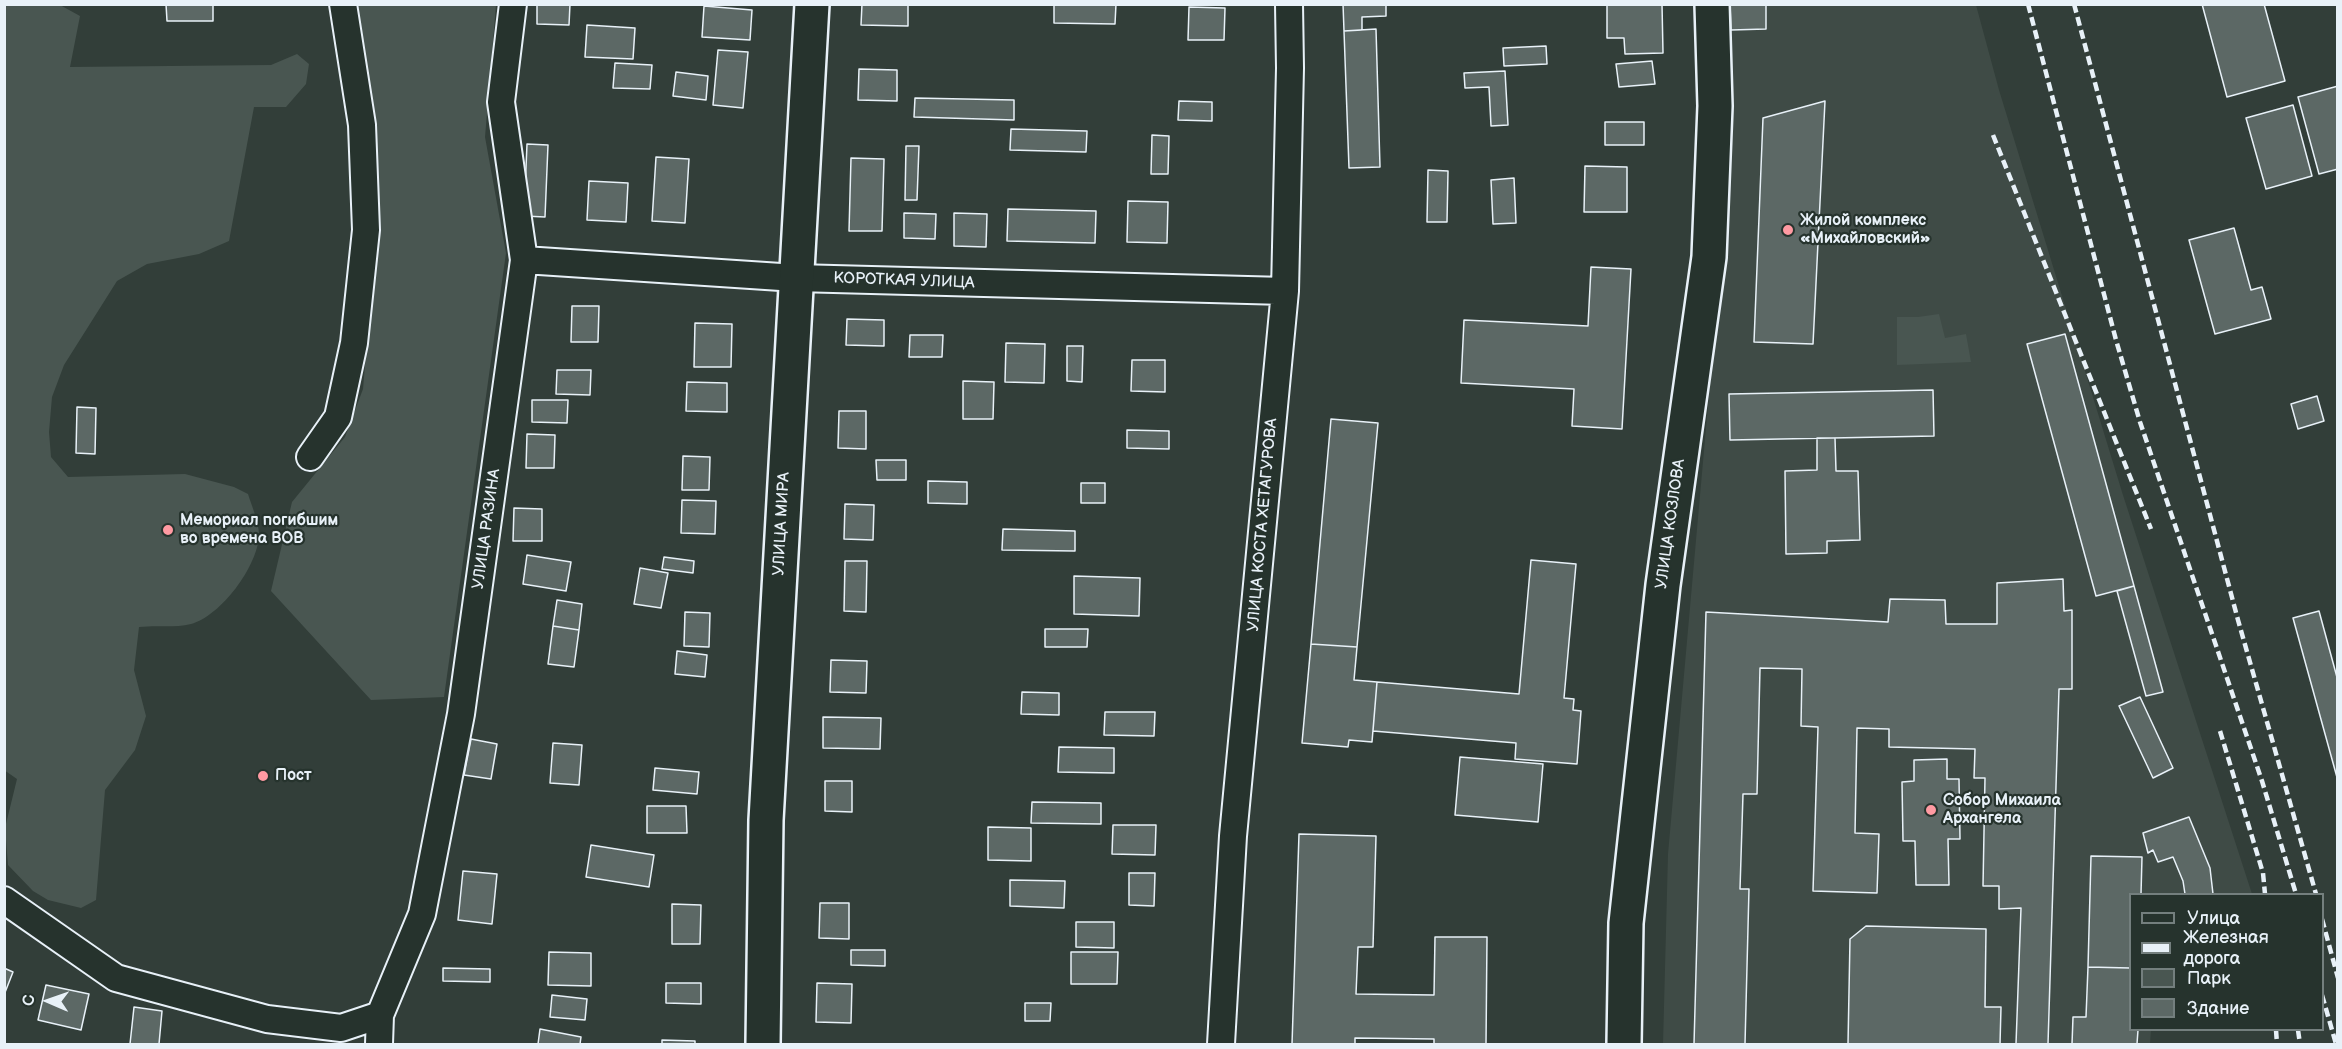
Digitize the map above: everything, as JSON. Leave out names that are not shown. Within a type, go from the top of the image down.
[{"type":"main road","name":"УЛИЦА МИРА","points":[[763,1044],[766,820],[812,4]]},
{"type":"main road","name":"УЛИЦА КОЗЛОВА","points":[[1624,1044],[1626,923],[1663,585],[1709,257],[1715,106],[1712,4]]},
{"type":"street","points":[[310,457],[338,417],[354,343],[366,230],[362,125],[343,4]]},
{"type":"street","name":"УЛИЦА РАЗИНА","points":[[379,1044],[380,1015],[422,914],[459,725],[524,260],[501,102],[513,4]]},
{"type":"street","name":"УЛИЦА КОСТА ХЕТАГУРОВА","points":[[1221,1044],[1233,836],[1285,291],[1290,68],[1289,4]]},
{"type":"street","name":"КОРОТКАЯ УЛИЦА","points":[[524,260],[796,278],[1285,291]]},
{"type":"street","points":[[4,900],[116,978],[267,1019],[340,1028],[380,1015]]},
{"type":"shaded area","points":[[1725,5],[1976,5],[1999,90],[2122,492],[2252,893],[2129,893],[2129,1031],[2151,1031],[2150,1044],[1663,1044],[1668,854],[1721,260]]},
{"type":"green space","points":[[5,4],[60,5],[80,16],[70,67],[271,65],[297,54],[309,64],[306,84],[286,107],[254,107],[229,241],[199,254],[147,264],[117,281],[64,365],[52,397],[49,432],[51,457],[68,477],[185,474],[234,487],[248,494],[259,530],[257,547],[245,575],[214,611],[191,624],[139,627],[134,670],[146,716],[135,750],[105,790],[96,900],[81,908],[48,900],[33,891],[8,865],[5,828],[17,779],[4,770]]},
{"type":"green space","points":[[355,5],[496,5],[485,137],[506,253],[444,697],[371,700],[271,591],[292,502],[345,437],[363,389],[379,198]]},
{"type":"green space","points":[[1939,314],[1945,338],[1966,334],[1971,362],[1897,365],[1897,317]]},
{"type":"building","points":[[166,4],[213,4],[213,21],[167,21]]},
{"type":"building","points":[[537,4],[570,4],[569,25],[537,24]]},
{"type":"building","points":[[862,4],[908,4],[908,26],[861,25]]},
{"type":"building","points":[[1054,4],[1116,4],[1115,24],[1054,23]]},
{"type":"building","points":[[1343,4],[1386,4],[1386,16],[1362,17],[1362,30],[1344,31]]},
{"type":"building","points":[[1607,4],[1662,4],[1663,53],[1625,54],[1624,38],[1607,38]]},
{"type":"building","points":[[1730,4],[1766,4],[1766,29],[1731,30]]},
{"type":"building","points":[[2202,4],[2264,4],[2285,81],[2227,97]]},
{"type":"building","points":[[704,6],[752,10],[750,40],[702,37]]},
{"type":"building","points":[[1189,7],[1225,8],[1224,40],[1188,40]]},
{"type":"building","points":[[587,25],[635,28],[633,59],[585,57]]},
{"type":"building","points":[[1376,29],[1380,167],[1349,168],[1344,31]]},
{"type":"building","points":[[1546,46],[1547,64],[1504,66],[1503,48]]},
{"type":"building","points":[[718,50],[748,52],[743,108],[713,105]]},
{"type":"building","points":[[1652,61],[1655,84],[1619,87],[1616,64]]},
{"type":"building","points":[[615,63],[652,65],[650,89],[613,88]]},
{"type":"building","points":[[859,69],[897,70],[897,101],[858,100]]},
{"type":"building","points":[[1505,71],[1508,125],[1491,126],[1489,87],[1465,88],[1464,73]]},
{"type":"building","points":[[676,72],[708,76],[706,100],[673,96]]},
{"type":"building","points":[[2338,86],[2338,169],[2319,174],[2298,97]]},
{"type":"building","points":[[915,98],[1014,100],[1014,120],[914,117]]},
{"type":"building","points":[[1179,101],[1212,102],[1212,121],[1178,120]]},
{"type":"building","name":"Жилой комплекс «Михайловский»","points":[[1825,101],[1813,344],[1754,342],[1763,118]]},
{"type":"building","points":[[2293,105],[2312,176],[2266,189],[2246,118]]},
{"type":"building","points":[[1605,122],[1644,122],[1644,145],[1605,145]]},
{"type":"building","points":[[1011,129],[1087,131],[1086,152],[1010,150]]},
{"type":"building","points":[[1152,135],[1169,136],[1168,174],[1151,174]]},
{"type":"building","points":[[527,144],[548,145],[545,217],[524,216]]},
{"type":"building","points":[[906,146],[919,146],[917,200],[905,200]]},
{"type":"building","points":[[656,157],[689,159],[685,223],[652,221]]},
{"type":"building","points":[[851,158],[884,159],[882,231],[849,231]]},
{"type":"building","points":[[1585,166],[1627,167],[1627,212],[1584,212]]},
{"type":"building","points":[[1428,170],[1448,171],[1447,222],[1427,222]]},
{"type":"building","points":[[1514,178],[1516,223],[1493,224],[1491,180]]},
{"type":"building","points":[[589,181],[628,183],[626,222],[587,220]]},
{"type":"building","points":[[1128,201],[1168,202],[1167,243],[1127,242]]},
{"type":"building","points":[[1008,209],[1096,211],[1095,243],[1007,241]]},
{"type":"building","points":[[904,213],[936,214],[935,239],[904,238]]},
{"type":"building","points":[[954,213],[987,214],[986,247],[954,246]]},
{"type":"building","points":[[2234,228],[2251,290],[2262,287],[2271,319],[2215,334],[2189,240]]},
{"type":"building","points":[[1591,267],[1631,269],[1622,429],[1572,426],[1574,389],[1461,383],[1464,320],[1588,326]]},
{"type":"building","points":[[572,306],[599,306],[598,342],[571,342]]},
{"type":"building","points":[[847,319],[884,320],[884,346],[846,345]]},
{"type":"building","points":[[695,323],[732,324],[731,367],[694,367]]},
{"type":"building","points":[[2065,334],[2134,586],[2096,596],[2027,344]]},
{"type":"building","points":[[910,335],[943,335],[942,357],[909,357]]},
{"type":"building","points":[[1006,343],[1045,344],[1044,383],[1005,382]]},
{"type":"building","points":[[1067,346],[1083,346],[1082,382],[1067,381]]},
{"type":"building","points":[[1132,360],[1165,360],[1165,392],[1131,391]]},
{"type":"building","points":[[557,370],[591,370],[590,395],[556,394]]},
{"type":"building","points":[[963,381],[994,382],[993,419],[963,419]]},
{"type":"building","points":[[687,382],[727,383],[727,412],[686,411]]},
{"type":"building","points":[[1933,390],[1934,436],[1730,440],[1729,394]]},
{"type":"building","points":[[2317,396],[2324,421],[2298,429],[2291,404]]},
{"type":"building","points":[[532,400],[568,400],[567,423],[532,422]]},
{"type":"building","points":[[77,407],[96,408],[95,454],[76,453]]},
{"type":"building","points":[[839,411],[866,411],[866,449],[838,448]]},
{"type":"building","points":[[1331,419],[1378,423],[1357,647],[1311,644]]},
{"type":"building","points":[[1127,430],[1169,431],[1169,449],[1127,448]]},
{"type":"building","points":[[527,434],[555,435],[554,468],[526,468]]},
{"type":"building","points":[[1817,438],[1835,438],[1836,471],[1858,471],[1860,540],[1827,541],[1827,553],[1786,554],[1785,471],[1817,470]]},
{"type":"building","points":[[683,456],[710,457],[709,490],[682,490]]},
{"type":"building","points":[[876,460],[906,460],[906,480],[877,480]]},
{"type":"building","points":[[928,481],[967,482],[967,504],[928,503]]},
{"type":"building","points":[[1081,483],[1105,483],[1105,503],[1081,503]]},
{"type":"building","points":[[682,500],[716,501],[715,534],[681,533]]},
{"type":"building","points":[[845,504],[874,505],[873,540],[844,539]]},
{"type":"building","points":[[514,508],[542,509],[542,541],[513,541]]},
{"type":"building","points":[[1003,529],[1075,531],[1075,551],[1002,550]]},
{"type":"building","points":[[527,555],[571,562],[566,591],[523,584]]},
{"type":"building","points":[[664,557],[694,561],[693,573],[662,569]]},
{"type":"building","points":[[1531,560],[1576,564],[1564,698],[1574,699],[1573,710],[1581,711],[1577,764],[1515,759],[1516,743],[1373,731],[1377,682],[1519,694]]},
{"type":"building","points":[[845,561],[867,561],[866,612],[844,611]]},
{"type":"building","points":[[640,568],[668,573],[661,608],[634,604]]},
{"type":"building","points":[[1074,576],[1140,578],[1139,616],[1074,614]]},
{"type":"building","points":[[2063,579],[2064,611],[2072,610],[2072,689],[2059,689],[2048,1044],[2016,1044],[2021,908],[1999,909],[1999,886],[1983,886],[1985,778],[1974,778],[1975,749],[1889,747],[1889,729],[1857,728],[1855,833],[1879,834],[1877,893],[1813,891],[1818,727],[1801,726],[1802,669],[1760,668],[1757,794],[1743,794],[1740,889],[1749,889],[1745,1044],[1694,1044],[1706,612],[1888,622],[1890,599],[1945,600],[1946,624],[1997,624],[1997,583]]},
{"type":"building","points":[[2134,586],[2163,692],[2146,696],[2117,591]]},
{"type":"building","points":[[557,600],[582,604],[579,630],[553,626]]},
{"type":"building","points":[[2319,611],[2338,681],[2338,781],[2293,618]]},
{"type":"building","points":[[685,612],[710,613],[709,647],[684,646]]},
{"type":"building","points":[[553,626],[579,630],[574,667],[548,664]]},
{"type":"building","points":[[1045,629],[1088,629],[1087,647],[1045,647]]},
{"type":"building","points":[[1311,644],[1357,647],[1354,680],[1377,682],[1372,742],[1349,740],[1348,747],[1302,743]]},
{"type":"building","points":[[677,651],[707,655],[705,677],[675,674]]},
{"type":"building","points":[[831,660],[867,661],[866,693],[830,692]]},
{"type":"building","points":[[1022,692],[1059,693],[1059,715],[1021,714]]},
{"type":"building","points":[[2140,697],[2173,768],[2153,778],[2119,706]]},
{"type":"building","points":[[1105,712],[1155,712],[1154,736],[1104,735]]},
{"type":"building","points":[[823,717],[881,718],[880,749],[823,748]]},
{"type":"building","points":[[471,739],[497,744],[491,779],[464,775]]},
{"type":"building","points":[[553,743],[582,745],[579,785],[550,783]]},
{"type":"building","points":[[1059,747],[1114,748],[1114,773],[1058,772]]},
{"type":"building","points":[[1460,757],[1543,764],[1538,822],[1455,815]]},
{"type":"building","name":"Собор Михаила Архангела","points":[[1947,759],[1947,779],[1959,779],[1960,839],[1948,839],[1949,885],[1916,885],[1915,841],[1903,841],[1902,782],[1914,781],[1914,760]]},
{"type":"building","points":[[655,768],[699,772],[697,794],[653,790]]},
{"type":"building","points":[[825,781],[852,781],[852,812],[825,811]]},
{"type":"building","points":[[1032,802],[1101,803],[1101,824],[1031,823]]},
{"type":"building","points":[[647,806],[686,806],[687,833],[647,833]]},
{"type":"building","points":[[2189,817],[2210,868],[2213,893],[2185,893],[2183,881],[2173,857],[2158,862],[2153,850],[2148,853],[2143,833]]},
{"type":"building","points":[[1113,825],[1156,825],[1155,855],[1112,854]]},
{"type":"building","points":[[988,827],[1031,828],[1031,861],[988,860]]},
{"type":"building","points":[[1299,834],[1376,836],[1373,947],[1358,947],[1356,994],[1434,995],[1435,937],[1487,937],[1486,1044],[1434,1044],[1434,1039],[1355,1038],[1355,1044],[1292,1044]]},
{"type":"building","points":[[591,845],[654,855],[649,887],[586,877]]},
{"type":"building","points":[[2091,856],[2142,857],[2141,893],[2129,893],[2129,968],[2088,967]]},
{"type":"building","points":[[463,871],[497,874],[492,924],[458,920]]},
{"type":"building","points":[[1129,873],[1155,873],[1154,906],[1129,905]]},
{"type":"building","points":[[1010,880],[1065,881],[1064,908],[1010,906]]},
{"type":"building","points":[[820,903],[849,903],[849,939],[819,938]]},
{"type":"building","points":[[672,904],[701,905],[700,944],[672,944]]},
{"type":"building","points":[[1076,922],[1114,922],[1114,948],[1076,947]]},
{"type":"building","points":[[1866,926],[1986,929],[1985,1007],[2001,1007],[2000,1044],[1848,1044],[1850,939]]},
{"type":"building","points":[[851,950],[885,950],[885,966],[851,965]]},
{"type":"building","points":[[549,952],[591,953],[591,986],[548,985]]},
{"type":"building","points":[[1071,952],[1118,952],[1117,984],[1071,984]]},
{"type":"building","points":[[2088,967],[2129,968],[2129,1031],[2138,1031],[2137,1044],[2072,1044],[2073,1017],[2086,1017]]},
{"type":"building","points":[[4,968],[13,972],[4,995]]},
{"type":"building","points":[[443,968],[490,969],[490,982],[443,981]]},
{"type":"building","points":[[666,983],[701,983],[701,1004],[666,1003]]},
{"type":"building","points":[[817,983],[852,984],[851,1023],[816,1022]]},
{"type":"building","points":[[46,985],[89,994],[81,1030],[38,1020]]},
{"type":"building","points":[[552,995],[587,999],[585,1020],[550,1017]]},
{"type":"building","points":[[1025,1003],[1051,1003],[1050,1021],[1025,1021]]},
{"type":"building","points":[[134,1007],[162,1011],[159,1044],[130,1044]]},
{"type":"building","points":[[540,1029],[581,1037],[580,1044],[538,1044]]},
{"type":"building","points":[[662,1040],[695,1041],[695,1044],[662,1044]]},
{"type":"railway","points":[[2028,4],[2116,340],[2140,422],[2262,781],[2296,893]]},
{"type":"railway","points":[[2074,4],[2238,620],[2316,893]]},
{"type":"railway","points":[[1993,135],[2151,529]]},
{"type":"railway","points":[[2220,731],[2263,873],[2265,893]]},
{"type":"railway","points":[[2324,926],[2338,978]]},
{"type":"railway","points":[[2324,1002],[2336,1044]]},
{"type":"railway","points":[[2276,1031],[2277,1044]]},
{"type":"railway","points":[[2298,1031],[2300,1044]]},
{"type":"place","name":"Жилой комплекс «Михайловский»","points":[[1788,230]]},
{"type":"place","name":"Мемориал погибшим во времена ВОВ","points":[[168,530]]},
{"type":"place","name":"Пост","points":[[263,776]]},
{"type":"place","name":"Собор Михаила Архангела","points":[[1931,810]]}]
